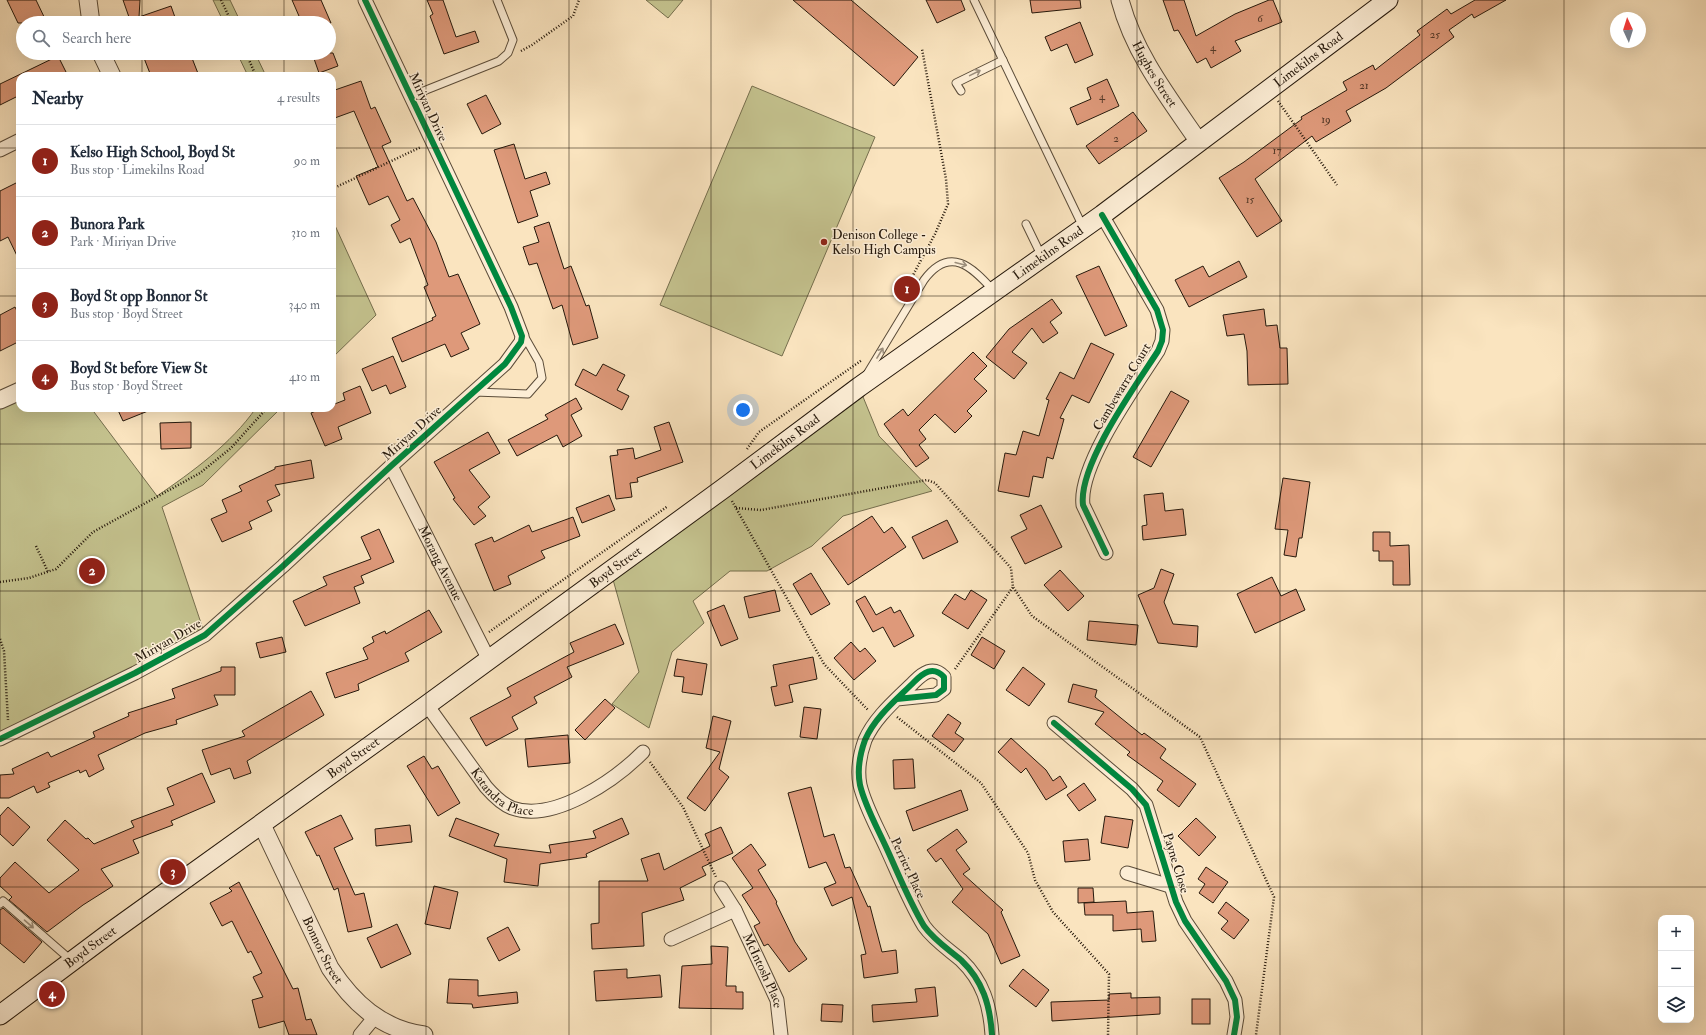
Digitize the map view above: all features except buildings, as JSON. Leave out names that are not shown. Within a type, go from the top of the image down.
[{"type":"main road","name":"Limekilns Road","points":[[706,501],[859,387],[1102,215],[1388,0]]},
{"type":"main road","name":"Boyd Street","points":[[0,1015],[706,501]]},
{"type":"street","points":[[88,0],[90,16]]},
{"type":"street","name":"Miriyan Drive","points":[[4,738],[135,673],[205,635],[505,364],[521,342],[522,336],[519,327],[366,0]]},
{"type":"street","name":"Hughes Street","points":[[1120,0],[1139,50],[1156,79],[1199,142]]},
{"type":"street","points":[[104,60],[110,72]]},
{"type":"street","points":[[0,150],[16,142]]},
{"type":"street","name":"Cambewarra Court","points":[[1102,215],[1157,310],[1163,330],[1162,341],[1158,351],[1115,417],[1083,486],[1082,497],[1085,512],[1106,553]]},
{"type":"street","points":[[0,400],[16,392]]},
{"type":"street","name":"Morang Avenue","points":[[391,466],[489,660]]},
{"type":"street","name":"Perrier Place","points":[[944,677],[936,671],[926,672],[877,720],[865,742],[860,756],[860,785],[865,800],[924,926],[961,960],[981,985],[989,1010],[992,1035]]},
{"type":"street","points":[[897,699],[936,694],[944,689],[944,677]]},
{"type":"street","name":"Katandra Place","points":[[427,705],[486,787],[496,798],[512,808],[530,812],[549,809],[570,801],[612,779],[643,752]]},
{"type":"street","name":"Payne Close","points":[[1054,723],[1132,789],[1146,805],[1170,886],[1185,921],[1232,991],[1237,1008],[1234,1035]]},
{"type":"street","name":"Bonnor Street","points":[[262,825],[330,968],[358,1005],[374,1018],[410,1033],[424,1035]]},
{"type":"street","name":"Payne Close","points":[[1127,874],[1170,886]]},
{"type":"street","name":"McIntosh Place","points":[[721,888],[735,910],[777,1000],[781,1035]]},
{"type":"street","points":[[671,939],[735,910]]},
{"type":"street","points":[[360,1035],[374,1018]]},
{"type":"lane","points":[[411,96],[499,61],[508,53],[513,40],[497,0]]},
{"type":"lane","points":[[974,0],[1084,227]]},
{"type":"lane","points":[[961,91],[956,82],[1003,60]]},
{"type":"lane","points":[[1026,224],[1043,257]]},
{"type":"lane","points":[[859,387],[924,280],[935,267],[951,262],[967,265],[973,269],[994,292]]},
{"type":"lane","name":"Miriyan Drive","points":[[474,392],[528,394],[542,378],[539,362],[519,327]]},
{"type":"lane","points":[[0,904],[3,901],[73,962]]},
{"type":"path","points":[[221,0],[229,16]]},
{"type":"path","points":[[499,61],[532,45],[573,16],[579,0]]},
{"type":"path","points":[[909,282],[935,234],[948,204],[946,179],[922,49]]},
{"type":"path","points":[[249,60],[255,72]]},
{"type":"path","points":[[1270,90],[1337,185]]},
{"type":"path","points":[[336,187],[432,141]]},
{"type":"path","points":[[745,452],[759,432],[867,357]]},
{"type":"path","points":[[0,582],[29,578],[56,569],[93,532],[200,473],[231,448],[263,412]]},
{"type":"path","points":[[736,508],[761,510],[927,480],[935,483],[1011,568],[1013,587],[1032,616],[1200,737],[1274,897],[1256,1035]]},
{"type":"path","points":[[724,488],[824,664],[848,687],[877,720]]},
{"type":"path","points":[[479,640],[674,502]]},
{"type":"path","points":[[36,546],[48,572]]},
{"type":"path","points":[[944,677],[957,668],[1013,587]]},
{"type":"path","points":[[0,638],[4,651],[4,738]]},
{"type":"path","points":[[888,709],[981,783],[1028,853],[1035,880],[1053,912],[1109,974],[1108,1035]]},
{"type":"path","points":[[643,752],[683,807],[721,888]]},
{"type":"shaded area","points":[[213,0],[230,0],[238,16],[221,16]]},
{"type":"shaded area","points":[[646,0],[683,0],[668,18]]},
{"type":"shaded area","points":[[240,60],[258,60],[264,72],[246,72]]},
{"type":"shaded area","points":[[752,86],[875,137],[782,356],[660,305]]},
{"type":"shaded area","points":[[336,228],[376,315],[336,354]]},
{"type":"shaded area","points":[[859,387],[879,436],[932,491],[843,516],[812,546],[767,571],[730,571],[693,601],[704,623],[672,652],[649,728],[612,704],[639,672],[612,576]]},
{"type":"shaded area","points":[[16,393],[16,412],[94,412],[157,496],[197,467],[223,445],[235,434],[253,412],[277,412],[203,485],[162,507],[205,635],[0,739],[0,400]]},
{"type":"cycle path","points":[[0,739],[135,673],[205,635],[505,364],[521,342],[522,336],[511,307],[365,0]]},
{"type":"cycle path","points":[[1102,215],[1157,310],[1163,330],[1162,341],[1158,351],[1110,426],[1090,469],[1084,488],[1083,505],[1106,553]]},
{"type":"cycle path","points":[[897,699],[936,695],[944,689],[944,677],[936,671],[925,673],[893,702],[874,724],[865,740],[860,756],[859,774],[862,793],[913,907],[924,926],[937,940],[969,968],[980,985],[987,1004],[992,1035]]},
{"type":"cycle path","points":[[1054,723],[1132,789],[1146,805],[1176,902],[1185,921],[1226,981],[1235,1000],[1237,1017],[1234,1035]]},
{"type":"place","name":"Denison College - Kelso High Campus","points":[[824,242]]},
{"type":"place","name":"Kelso High School, Boyd St","points":[[907,289]]},
{"type":"place","name":"Bunora Park","points":[[92,571]]},
{"type":"place","name":"Boyd St opp Bonnor St","points":[[173,872]]},
{"type":"place","name":"Boyd St before View St","points":[[52,994]]}]
